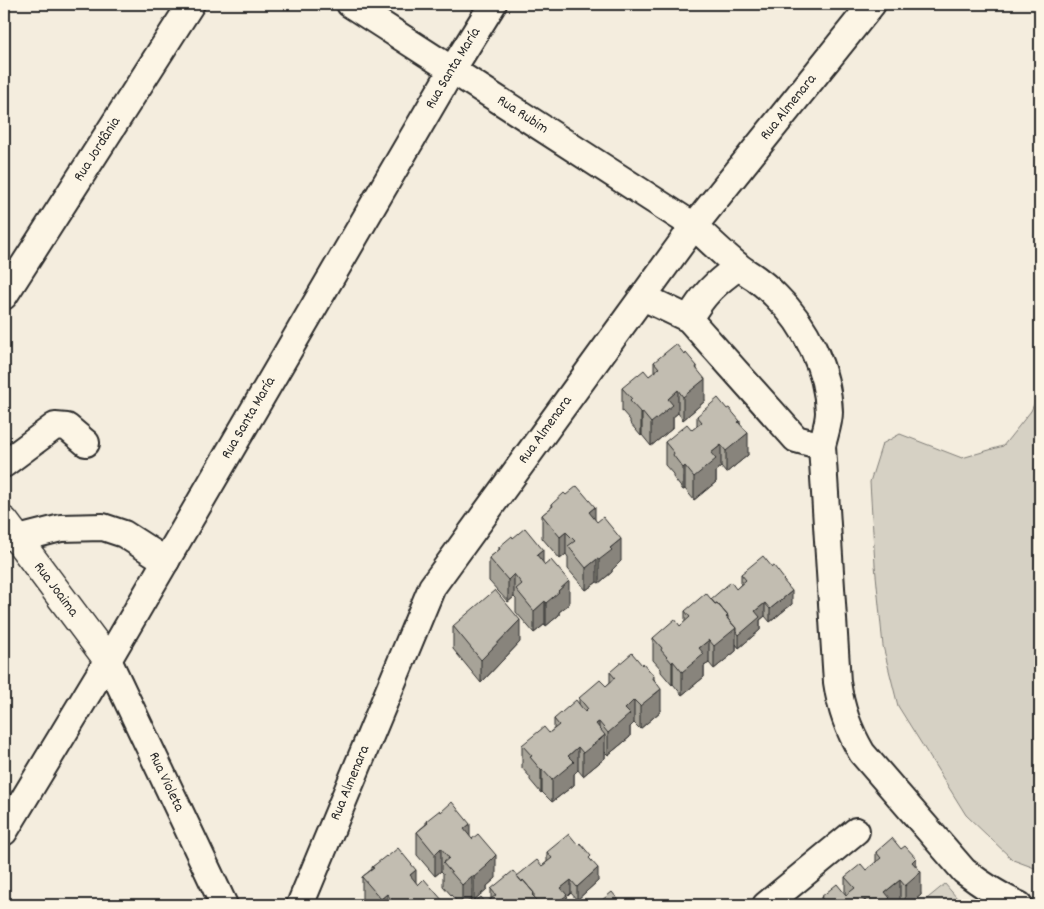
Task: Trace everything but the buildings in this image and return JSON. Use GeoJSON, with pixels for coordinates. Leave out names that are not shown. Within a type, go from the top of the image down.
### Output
{"type":"FeatureCollection","features":[{"type":"Feature","properties":{"kind":"main road","name":"Rua Joaima"},"geometry":{"type":"LineString","coordinates":[[11,530],[108,660]]}},
{"type":"Feature","properties":{"kind":"street","name":"Rua Jordânia"},"geometry":{"type":"LineString","coordinates":[[4,296],[191,4]]}},
{"type":"Feature","properties":{"kind":"street","name":"Rua Rubim"},"geometry":{"type":"LineString","coordinates":[[350,4],[694,226],[738,267],[758,280],[777,297],[793,315],[805,333],[814,352],[822,372],[827,393],[829,414],[822,446],[837,682],[845,719],[862,753],[964,871],[1003,898],[1019,905]]}},
{"type":"Feature","properties":{"kind":"street","name":"Rua Santa María"},"geometry":{"type":"LineString","coordinates":[[4,832],[108,660],[452,70],[494,4]]}},
{"type":"Feature","properties":{"kind":"street","name":"Rua Almenara"},"geometry":{"type":"LineString","coordinates":[[300,905],[432,587],[694,226],[872,4]]}},
{"type":"Feature","properties":{"kind":"street"},"geometry":{"type":"LineString","coordinates":[[689,319],[707,293],[721,278],[738,267]]}},
{"type":"Feature","properties":{"kind":"street"},"geometry":{"type":"LineString","coordinates":[[643,296],[689,319],[796,439],[822,446]]}},
{"type":"Feature","properties":{"kind":"street"},"geometry":{"type":"LineString","coordinates":[[4,464],[55,426],[67,427],[86,442]]}},
{"type":"Feature","properties":{"kind":"street"},"geometry":{"type":"LineString","coordinates":[[11,530],[103,527],[124,534],[166,561]]}},
{"type":"Feature","properties":{"kind":"street","name":"Rua Violeta"},"geometry":{"type":"LineString","coordinates":[[108,660],[224,905]]}},
{"type":"Feature","properties":{"kind":"street"},"geometry":{"type":"LineString","coordinates":[[766,905],[856,831]]}},
{"type":"Feature","properties":{"kind":"shaded area"},"geometry":{"type":"Polygon","coordinates":[[[1040,391],[1040,870],[1013,860],[966,815],[898,706],[883,646],[875,565],[870,482],[882,444],[900,434],[962,458],[1003,446],[1031,411],[1040,391]]]}},
{"type":"Feature","properties":{"kind":"shaded area"},"geometry":{"type":"Polygon","coordinates":[[[945,884],[963,905],[925,905],[923,902],[945,884]]]}}]}
